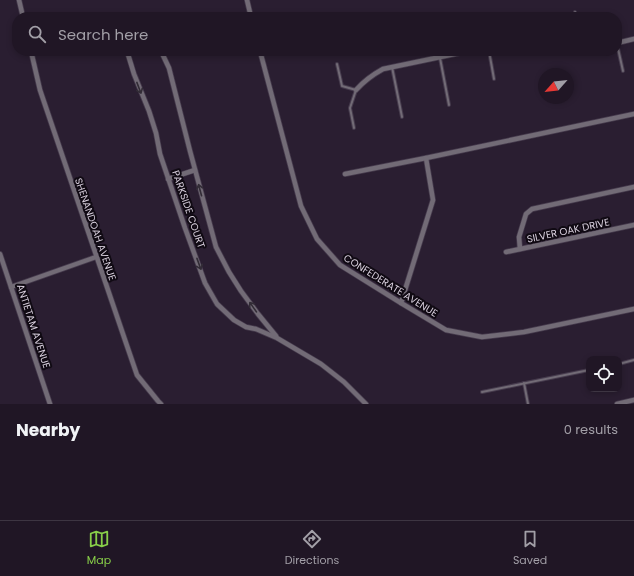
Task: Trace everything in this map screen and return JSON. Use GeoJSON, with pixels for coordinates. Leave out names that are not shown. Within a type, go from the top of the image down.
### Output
{"type":"FeatureCollection","features":[{"type":"Feature","properties":{"kind":"street"},"geometry":{"type":"LineString","coordinates":[[19,0],[22,12]]}},
{"type":"Feature","properties":{"kind":"street"},"geometry":{"type":"LineString","coordinates":[[247,0],[251,12]]}},
{"type":"Feature","properties":{"kind":"street"},"geometry":{"type":"LineString","coordinates":[[622,42],[634,39]]}},
{"type":"Feature","properties":{"kind":"street","name":"SHENANDOAH AVENUE"},"geometry":{"type":"LineString","coordinates":[[32,56],[40,90],[137,375],[161,404]]}},
{"type":"Feature","properties":{"kind":"street","name":"PARKSIDE COURT"},"geometry":{"type":"LineString","coordinates":[[129,56],[156,133],[160,154],[168,179],[205,282],[217,304],[234,320],[246,327],[256,329],[277,338],[326,369],[344,382],[366,404]]}},
{"type":"Feature","properties":{"kind":"street","name":"PARKSIDE COURT"},"geometry":{"type":"LineString","coordinates":[[164,56],[170,68],[195,170],[213,236],[222,259],[241,290],[277,338]]}},
{"type":"Feature","properties":{"kind":"street","name":"CONFEDERATE AVENUE"},"geometry":{"type":"LineString","coordinates":[[261,56],[301,206],[317,239],[340,265],[446,330],[482,337],[524,332],[634,309]]}},
{"type":"Feature","properties":{"kind":"street"},"geometry":{"type":"LineString","coordinates":[[356,90],[370,76],[383,69],[444,56]]}},
{"type":"Feature","properties":{"kind":"street"},"geometry":{"type":"LineString","coordinates":[[345,174],[634,114]]}},
{"type":"Feature","properties":{"kind":"street"},"geometry":{"type":"LineString","coordinates":[[401,303],[432,200],[426,158]]}},
{"type":"Feature","properties":{"kind":"street"},"geometry":{"type":"LineString","coordinates":[[168,179],[195,170]]}},
{"type":"Feature","properties":{"kind":"street"},"geometry":{"type":"LineString","coordinates":[[520,249],[519,237],[526,214],[532,209],[634,187]]}},
{"type":"Feature","properties":{"kind":"street","name":"SILVER OAK DRIVE"},"geometry":{"type":"LineString","coordinates":[[506,252],[634,225]]}},
{"type":"Feature","properties":{"kind":"street","name":"ANTIETAM AVENUE"},"geometry":{"type":"LineString","coordinates":[[0,254],[50,404]]}},
{"type":"Feature","properties":{"kind":"street"},"geometry":{"type":"LineString","coordinates":[[11,287],[96,256]]}},
{"type":"Feature","properties":{"kind":"street"},"geometry":{"type":"LineString","coordinates":[[617,404],[634,400]]}},
{"type":"Feature","properties":{"kind":"lane"},"geometry":{"type":"LineString","coordinates":[[490,56],[494,79]]}},
{"type":"Feature","properties":{"kind":"lane"},"geometry":{"type":"LineString","coordinates":[[620,56],[623,71]]}},
{"type":"Feature","properties":{"kind":"lane"},"geometry":{"type":"LineString","coordinates":[[439,57],[449,105]]}},
{"type":"Feature","properties":{"kind":"lane"},"geometry":{"type":"LineString","coordinates":[[337,64],[342,86],[356,90],[350,108],[354,128]]}},
{"type":"Feature","properties":{"kind":"lane"},"geometry":{"type":"LineString","coordinates":[[392,67],[402,117]]}},
{"type":"Feature","properties":{"kind":"lane"},"geometry":{"type":"LineString","coordinates":[[622,363],[634,360]]}},
{"type":"Feature","properties":{"kind":"lane"},"geometry":{"type":"LineString","coordinates":[[482,392],[586,371]]}},
{"type":"Feature","properties":{"kind":"lane"},"geometry":{"type":"LineString","coordinates":[[524,383],[528,404]]}}]}
